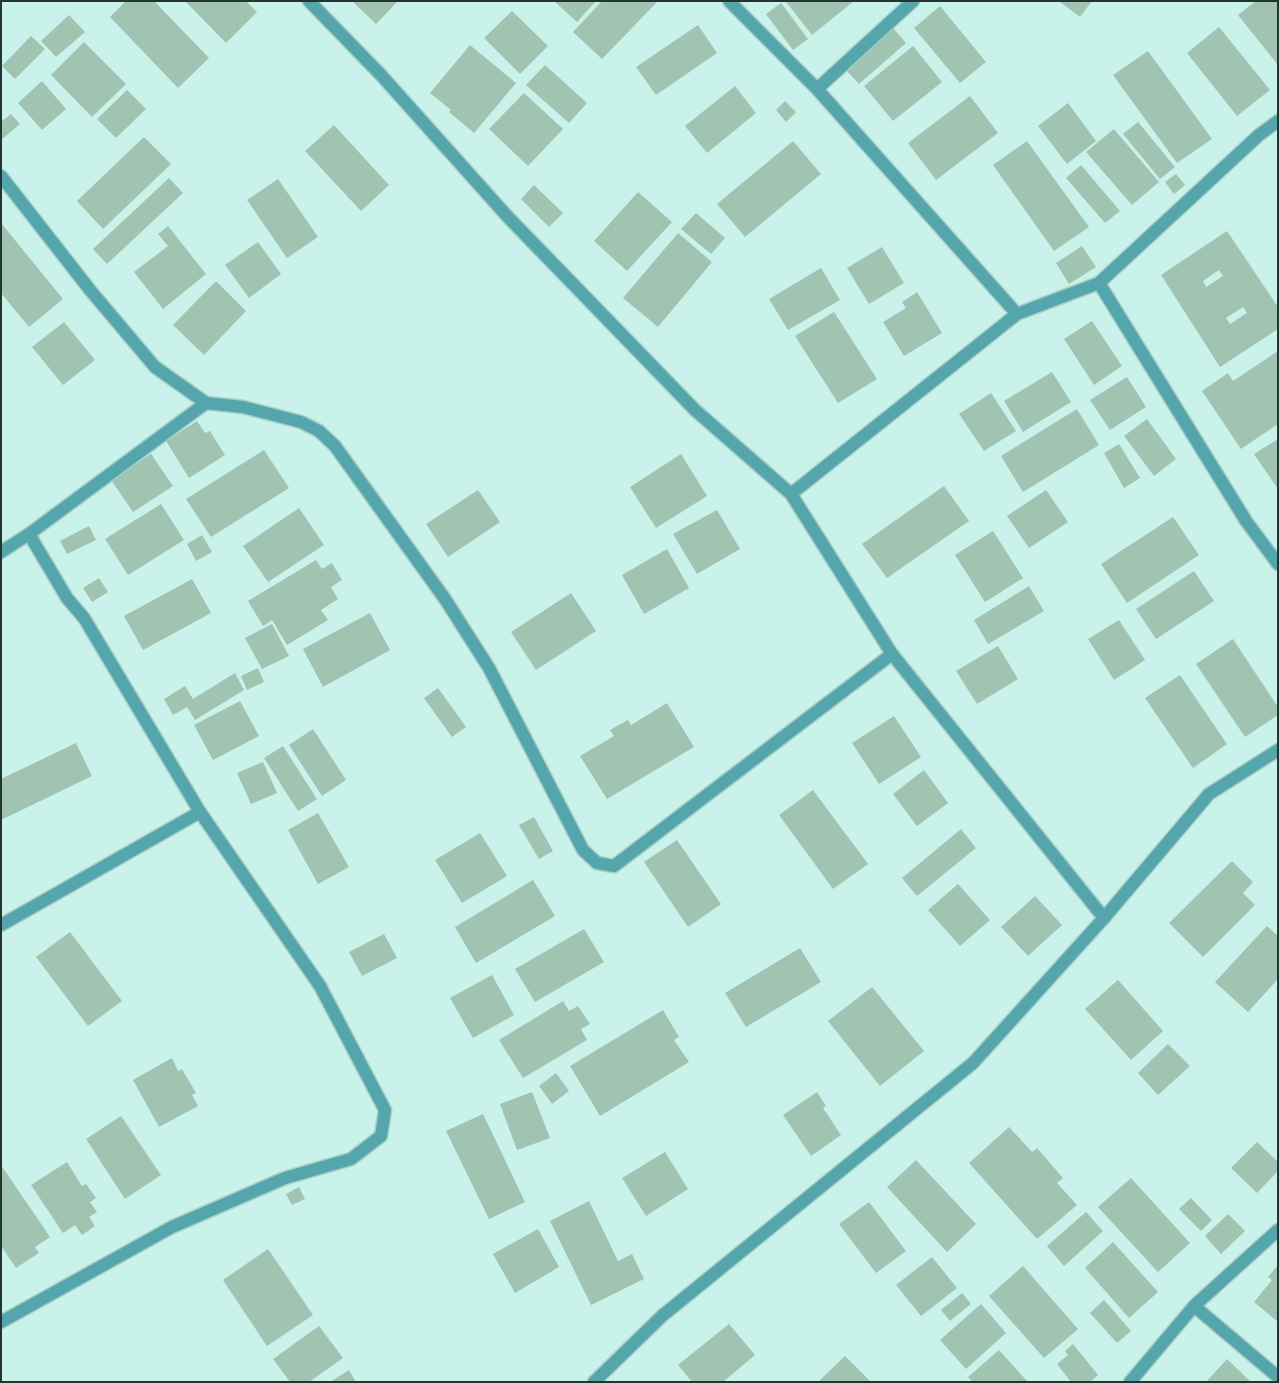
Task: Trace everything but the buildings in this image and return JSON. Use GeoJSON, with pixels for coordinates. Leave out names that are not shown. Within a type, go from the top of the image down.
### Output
{"type":"FeatureCollection","features":[{"type":"Feature","properties":{"kind":"street"},"geometry":{"type":"LineString","coordinates":[[309,1],[381,75],[507,216],[688,404],[790,494],[892,654],[1104,918]]}},
{"type":"Feature","properties":{"kind":"street"},"geometry":{"type":"LineString","coordinates":[[729,1],[817,89],[1017,314]]}},
{"type":"Feature","properties":{"kind":"street"},"geometry":{"type":"LineString","coordinates":[[817,89],[913,1]]}},
{"type":"Feature","properties":{"kind":"street"},"geometry":{"type":"LineString","coordinates":[[790,494],[1017,314],[1099,284],[1260,134],[1278,121]]}},
{"type":"Feature","properties":{"kind":"street"},"geometry":{"type":"LineString","coordinates":[[1,176],[90,290],[156,368],[206,403],[243,408],[301,422],[319,431],[335,446],[444,599],[489,668],[583,850],[597,863],[614,866],[892,654]]}},
{"type":"Feature","properties":{"kind":"street"},"geometry":{"type":"LineString","coordinates":[[1099,284],[1246,521],[1278,564]]}},
{"type":"Feature","properties":{"kind":"street"},"geometry":{"type":"LineString","coordinates":[[1,552],[29,534],[206,403]]}},
{"type":"Feature","properties":{"kind":"street"},"geometry":{"type":"LineString","coordinates":[[1,1322],[172,1227],[285,1178],[352,1159],[381,1136],[385,1110],[320,986],[200,812],[84,618],[68,598],[29,534]]}},
{"type":"Feature","properties":{"kind":"street"},"geometry":{"type":"LineString","coordinates":[[594,1382],[662,1316],[973,1063],[1104,918],[1209,794],[1278,750]]}},
{"type":"Feature","properties":{"kind":"street"},"geometry":{"type":"LineString","coordinates":[[1,925],[200,812]]}},
{"type":"Feature","properties":{"kind":"street"},"geometry":{"type":"LineString","coordinates":[[1130,1382],[1194,1306],[1278,1230]]}},
{"type":"Feature","properties":{"kind":"street"},"geometry":{"type":"LineString","coordinates":[[1194,1306],[1278,1377]]}}]}
